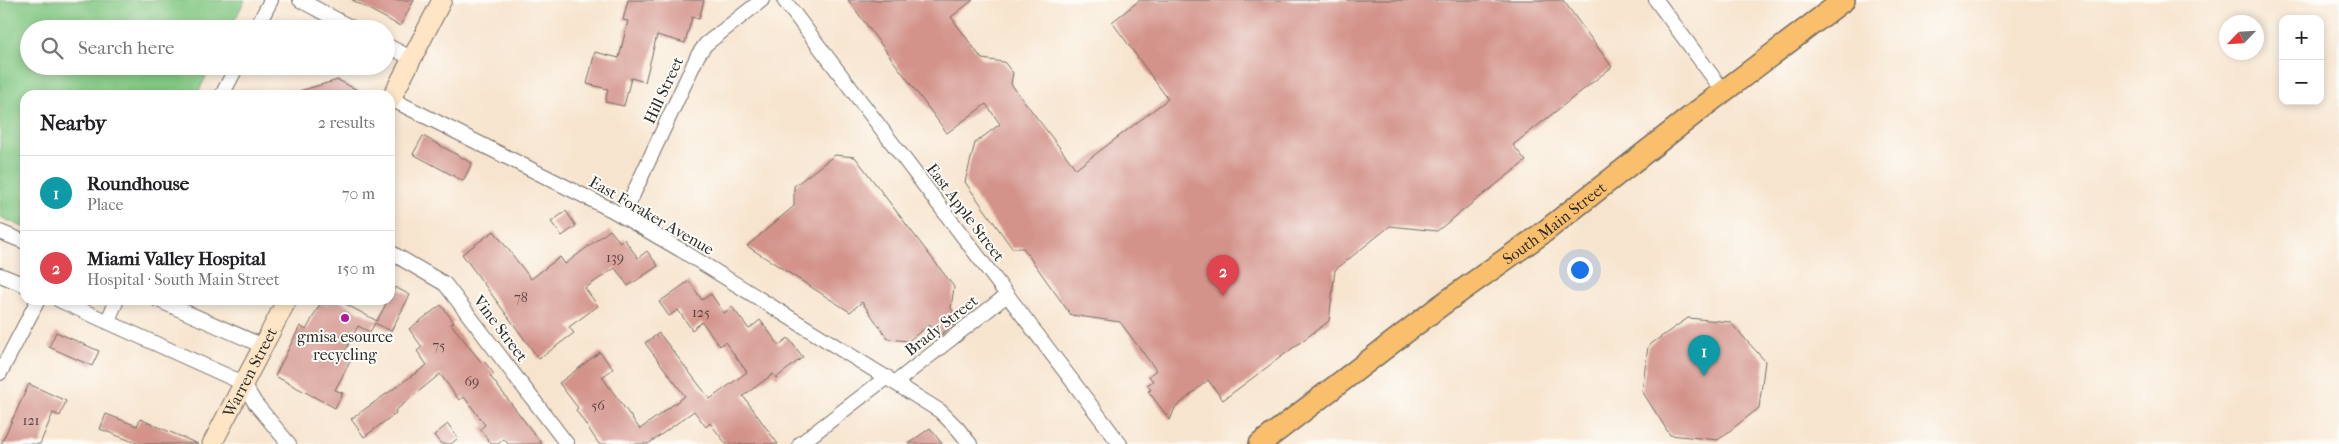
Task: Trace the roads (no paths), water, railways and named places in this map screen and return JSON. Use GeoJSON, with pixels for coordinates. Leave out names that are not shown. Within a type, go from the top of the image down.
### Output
{"type":"FeatureCollection","features":[{"type":"Feature","properties":{"kind":"main road","name":"South Main Street"},"geometry":{"type":"LineString","coordinates":[[1260,444],[1440,306],[1544,232],[1844,0]]}},
{"type":"Feature","properties":{"kind":"street"},"geometry":{"type":"LineString","coordinates":[[261,20],[271,0]]}},
{"type":"Feature","properties":{"kind":"street"},"geometry":{"type":"LineString","coordinates":[[300,0],[337,20]]}},
{"type":"Feature","properties":{"kind":"street"},"geometry":{"type":"LineString","coordinates":[[395,90],[442,0]]}},
{"type":"Feature","properties":{"kind":"street","name":"Hill Street"},"geometry":{"type":"LineString","coordinates":[[623,216],[698,55],[706,44],[762,0]]}},
{"type":"Feature","properties":{"kind":"street","name":"East Apple Street"},"geometry":{"type":"LineString","coordinates":[[784,0],[1120,444]]}},
{"type":"Feature","properties":{"kind":"street"},"geometry":{"type":"LineString","coordinates":[[1656,0],[1724,92]]}},
{"type":"Feature","properties":{"kind":"street"},"geometry":{"type":"LineString","coordinates":[[395,50],[411,58]]}},
{"type":"Feature","properties":{"kind":"street"},"geometry":{"type":"LineString","coordinates":[[225,90],[232,75]]}},
{"type":"Feature","properties":{"kind":"street","name":"East Foraker Avenue"},"geometry":{"type":"LineString","coordinates":[[395,102],[623,216],[940,411],[970,444]]}},
{"type":"Feature","properties":{"kind":"street"},"geometry":{"type":"LineString","coordinates":[[0,232],[20,240]]}},
{"type":"Feature","properties":{"kind":"street","name":"Vine Street"},"geometry":{"type":"LineString","coordinates":[[395,255],[445,284],[567,444]]}},
{"type":"Feature","properties":{"kind":"street"},"geometry":{"type":"LineString","coordinates":[[0,275],[20,283]]}},
{"type":"Feature","properties":{"kind":"street","name":"Brady Street"},"geometry":{"type":"LineString","coordinates":[[800,444],[892,380],[1007,295]]}},
{"type":"Feature","properties":{"kind":"street"},"geometry":{"type":"LineString","coordinates":[[0,374],[35,305]]}},
{"type":"Feature","properties":{"kind":"street"},"geometry":{"type":"LineString","coordinates":[[70,305],[244,382],[255,403],[289,444]]}},
{"type":"Feature","properties":{"kind":"street"},"geometry":{"type":"LineString","coordinates":[[107,322],[115,305]]}},
{"type":"Feature","properties":{"kind":"street"},"geometry":{"type":"LineString","coordinates":[[170,305],[264,346]]}},
{"type":"Feature","properties":{"kind":"street","name":"Warren Street"},"geometry":{"type":"LineString","coordinates":[[212,444],[284,305]]}},
{"type":"Feature","properties":{"kind":"place","name":"Miami Valley Hospital"},"geometry":{"type":"Point","coordinates":[1223,296]}},
{"type":"Feature","properties":{"kind":"place","name":"gmisa esource recycling"},"geometry":{"type":"Point","coordinates":[345,318]}},
{"type":"Feature","properties":{"kind":"place","name":"Roundhouse"},"geometry":{"type":"Point","coordinates":[1704,376]}}]}
